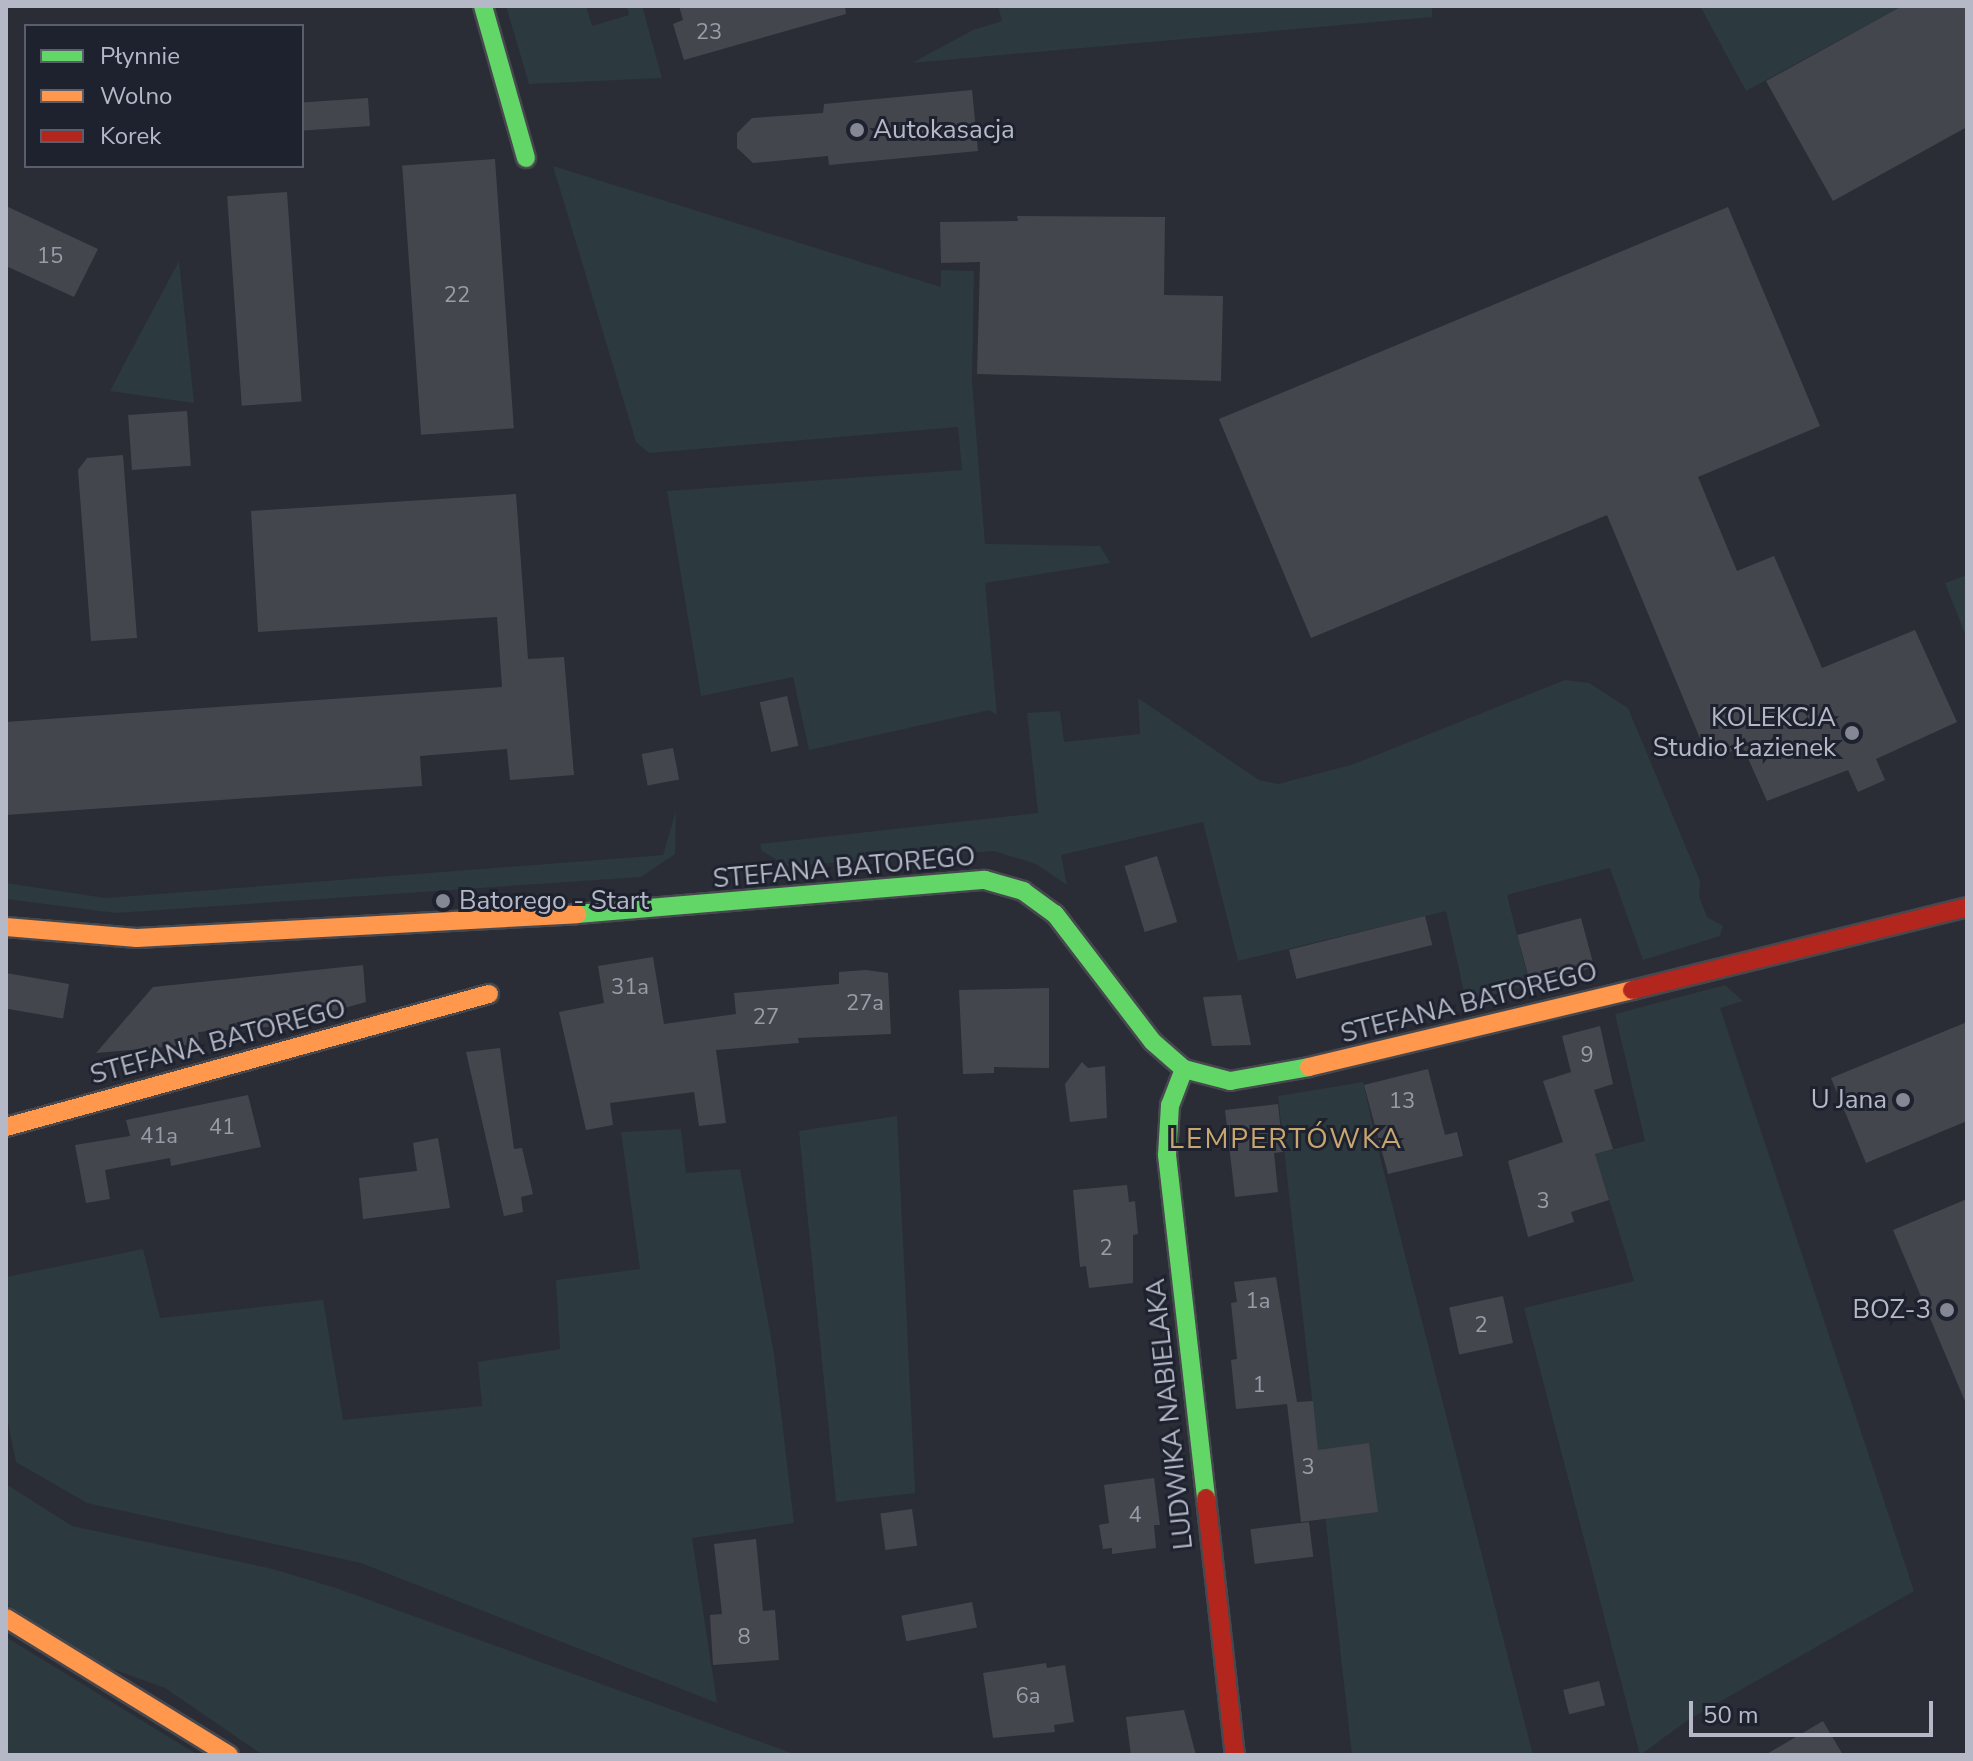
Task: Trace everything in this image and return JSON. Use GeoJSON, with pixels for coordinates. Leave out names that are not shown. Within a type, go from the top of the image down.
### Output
{"type":"FeatureCollection","features":[{"type":"Feature","properties":{"kind":"street"},"geometry":{"type":"LineString","coordinates":[[483,6],[526,158]]}},
{"type":"Feature","properties":{"kind":"street","name":"STEFANA BATOREGO"},"geometry":{"type":"LineString","coordinates":[[6,927],[137,938],[265,934],[727,905],[985,880],[1023,891],[1055,914],[1153,1042],[1184,1069],[1230,1081],[1276,1076],[1967,907]]}},
{"type":"Feature","properties":{"kind":"street","name":"STEFANA BATOREGO"},"geometry":{"type":"LineString","coordinates":[[6,1127],[489,994]]}},
{"type":"Feature","properties":{"kind":"street","name":"LUDWIKA NABIELAKA"},"geometry":{"type":"LineString","coordinates":[[1184,1069],[1170,1105],[1167,1155],[1235,1755]]}},
{"type":"Feature","properties":{"kind":"street"},"geometry":{"type":"LineString","coordinates":[[6,1618],[229,1755]]}},
{"type":"Feature","properties":{"kind":"shaded area"},"geometry":{"type":"Polygon","coordinates":[[[506,6],[586,6],[592,26],[629,15],[627,6],[642,6],[662,78],[529,84],[506,6]]]}},
{"type":"Feature","properties":{"kind":"shaded area"},"geometry":{"type":"Polygon","coordinates":[[[998,6],[1432,6],[1432,17],[912,63],[973,30],[1002,21],[998,6]]]}},
{"type":"Feature","properties":{"kind":"shaded area"},"geometry":{"type":"Polygon","coordinates":[[[1700,6],[1902,6],[1746,91],[1700,6]]]}},
{"type":"Feature","properties":{"kind":"shaded area"},"geometry":{"type":"Polygon","coordinates":[[[553,166],[941,287],[941,270],[974,271],[972,382],[985,544],[1100,546],[1110,563],[985,583],[997,715],[989,710],[809,750],[793,677],[701,696],[667,491],[962,470],[958,427],[649,453],[636,442],[553,166]]]}},
{"type":"Feature","properties":{"kind":"shaded area"},"geometry":{"type":"Polygon","coordinates":[[[179,261],[194,403],[110,391],[131,351],[179,261]]]}},
{"type":"Feature","properties":{"kind":"shaded area"},"geometry":{"type":"Polygon","coordinates":[[[1967,575],[1967,639],[1945,583],[1967,575]]]}},
{"type":"Feature","properties":{"kind":"shaded area"},"geometry":{"type":"Polygon","coordinates":[[[1565,680],[1589,683],[1628,708],[1700,881],[1699,896],[1707,917],[1723,926],[1720,936],[1643,960],[1610,868],[1507,895],[1530,986],[1466,1001],[1446,911],[1238,961],[1203,822],[1061,855],[1067,885],[1036,864],[994,851],[787,866],[762,851],[760,844],[1038,813],[1027,713],[1060,711],[1064,742],[1140,734],[1138,698],[1259,780],[1278,784],[1354,764],[1565,680]]]}},
{"type":"Feature","properties":{"kind":"shaded area"},"geometry":{"type":"Polygon","coordinates":[[[676,811],[675,854],[641,877],[116,913],[6,899],[6,883],[106,898],[663,855],[676,811]]]}},
{"type":"Feature","properties":{"kind":"shaded area"},"geometry":{"type":"Polygon","coordinates":[[[1725,985],[1743,1001],[1720,1008],[1914,1591],[1688,1720],[1640,1755],[1524,1308],[1634,1281],[1595,1154],[1645,1141],[1615,1014],[1725,985]]]}},
{"type":"Feature","properties":{"kind":"shaded area"},"geometry":{"type":"Polygon","coordinates":[[[1363,1082],[1533,1755],[1352,1755],[1278,1096],[1363,1082]]]}},
{"type":"Feature","properties":{"kind":"shaded area"},"geometry":{"type":"Polygon","coordinates":[[[897,1116],[915,1493],[836,1502],[799,1131],[897,1116]]]}},
{"type":"Feature","properties":{"kind":"shaded area"},"geometry":{"type":"Polygon","coordinates":[[[681,1129],[686,1173],[740,1169],[774,1354],[794,1523],[692,1538],[717,1703],[361,1563],[87,1503],[16,1462],[6,1413],[6,1277],[143,1249],[160,1318],[323,1300],[343,1420],[482,1406],[478,1362],[560,1349],[556,1280],[640,1269],[621,1132],[681,1129]]]}},
{"type":"Feature","properties":{"kind":"shaded area"},"geometry":{"type":"Polygon","coordinates":[[[6,1484],[72,1526],[273,1569],[336,1588],[797,1755],[263,1755],[165,1688],[107,1667],[6,1604],[6,1484]]]}},
{"type":"Feature","properties":{"kind":"shaded area"},"geometry":{"type":"Polygon","coordinates":[[[6,1637],[198,1755],[6,1755],[6,1637]]]}},
{"type":"Feature","properties":{"kind":"building"},"geometry":{"type":"Polygon","coordinates":[[[679,6],[845,6],[846,14],[684,60],[673,24],[683,20],[679,6]]]}},
{"type":"Feature","properties":{"kind":"building"},"geometry":{"type":"Polygon","coordinates":[[[1902,6],[1967,6],[1967,127],[1833,201],[1766,81],[1902,6]]]}},
{"type":"Feature","properties":{"kind":"building","name":"Autokasacja"},"geometry":{"type":"Polygon","coordinates":[[[972,90],[978,151],[829,165],[828,156],[753,163],[737,148],[737,133],[752,118],[823,113],[824,104],[972,90]]]}},
{"type":"Feature","properties":{"kind":"building"},"geometry":{"type":"Polygon","coordinates":[[[368,98],[370,126],[304,131],[304,102],[368,98]]]}},
{"type":"Feature","properties":{"kind":"building"},"geometry":{"type":"Polygon","coordinates":[[[495,159],[514,428],[421,435],[402,165],[495,159]]]}},
{"type":"Feature","properties":{"kind":"building"},"geometry":{"type":"Polygon","coordinates":[[[287,192],[302,401],[242,406],[227,196],[287,192]]]}},
{"type":"Feature","properties":{"kind":"building"},"geometry":{"type":"Polygon","coordinates":[[[6,206],[98,249],[74,297],[6,266],[6,206]]]}},
{"type":"Feature","properties":{"kind":"building"},"geometry":{"type":"Polygon","coordinates":[[[1728,207],[1820,426],[1698,477],[1737,571],[1774,556],[1822,668],[1915,630],[1957,722],[1876,759],[1885,780],[1858,792],[1848,770],[1767,801],[1743,747],[1709,760],[1607,515],[1311,638],[1219,419],[1728,207]]]}},
{"type":"Feature","properties":{"kind":"building"},"geometry":{"type":"Polygon","coordinates":[[[1017,216],[1165,217],[1164,295],[1223,296],[1221,381],[977,374],[980,262],[941,263],[940,222],[1018,221],[1017,216]]]}},
{"type":"Feature","properties":{"kind":"building"},"geometry":{"type":"Polygon","coordinates":[[[187,411],[191,466],[132,470],[128,415],[187,411]]]}},
{"type":"Feature","properties":{"kind":"building"},"geometry":{"type":"Polygon","coordinates":[[[123,455],[137,638],[91,641],[78,470],[87,458],[123,455]]]}},
{"type":"Feature","properties":{"kind":"building"},"geometry":{"type":"Polygon","coordinates":[[[516,494],[528,659],[564,657],[574,775],[510,780],[507,749],[420,756],[422,786],[6,815],[6,722],[502,687],[497,617],[258,632],[251,511],[516,494]]]}},
{"type":"Feature","properties":{"kind":"building"},"geometry":{"type":"Polygon","coordinates":[[[787,696],[798,746],[771,752],[760,702],[787,696]]]}},
{"type":"Feature","properties":{"kind":"building"},"geometry":{"type":"Polygon","coordinates":[[[673,748],[679,779],[648,786],[642,754],[673,748]]]}},
{"type":"Feature","properties":{"kind":"building"},"geometry":{"type":"Polygon","coordinates":[[[1157,856],[1177,922],[1145,932],[1124,866],[1157,856]]]}},
{"type":"Feature","properties":{"kind":"building"},"geometry":{"type":"Polygon","coordinates":[[[1425,916],[1432,945],[1296,979],[1289,950],[1425,916]]]}},
{"type":"Feature","properties":{"kind":"building"},"geometry":{"type":"Polygon","coordinates":[[[1581,918],[1594,967],[1530,984],[1517,935],[1581,918]]]}},
{"type":"Feature","properties":{"kind":"building"},"geometry":{"type":"Polygon","coordinates":[[[653,957],[664,1024],[736,1014],[734,993],[839,984],[839,972],[866,970],[888,973],[891,1034],[798,1038],[799,1043],[716,1050],[726,1123],[699,1126],[694,1092],[610,1103],[613,1125],[586,1130],[559,1012],[604,1003],[598,966],[653,957]]]}},
{"type":"Feature","properties":{"kind":"building"},"geometry":{"type":"Polygon","coordinates":[[[363,965],[366,1002],[280,1026],[198,1032],[199,1044],[96,1053],[153,987],[363,965]]]}},
{"type":"Feature","properties":{"kind":"building"},"geometry":{"type":"Polygon","coordinates":[[[6,973],[69,984],[63,1019],[6,1009],[6,973]]]}},
{"type":"Feature","properties":{"kind":"building"},"geometry":{"type":"Polygon","coordinates":[[[1049,988],[1049,1068],[994,1067],[994,1073],[963,1074],[959,990],[1049,988]]]}},
{"type":"Feature","properties":{"kind":"building"},"geometry":{"type":"Polygon","coordinates":[[[1241,995],[1251,1045],[1212,1046],[1203,997],[1241,995]]]}},
{"type":"Feature","properties":{"kind":"building","name":"U Jana"},"geometry":{"type":"Polygon","coordinates":[[[1967,1022],[1967,1121],[1866,1163],[1831,1078],[1967,1022]]]}},
{"type":"Feature","properties":{"kind":"building"},"geometry":{"type":"Polygon","coordinates":[[[1600,1026],[1613,1084],[1594,1090],[1613,1149],[1595,1154],[1609,1200],[1571,1212],[1574,1222],[1528,1237],[1508,1161],[1563,1142],[1543,1081],[1571,1072],[1562,1036],[1600,1026]]]}},
{"type":"Feature","properties":{"kind":"building"},"geometry":{"type":"Polygon","coordinates":[[[500,1048],[514,1149],[522,1148],[533,1194],[521,1197],[523,1212],[504,1216],[466,1052],[500,1048]]]}},
{"type":"Feature","properties":{"kind":"building"},"geometry":{"type":"Polygon","coordinates":[[[1082,1062],[1088,1068],[1105,1066],[1107,1118],[1070,1122],[1065,1084],[1082,1062]]]}},
{"type":"Feature","properties":{"kind":"building"},"geometry":{"type":"Polygon","coordinates":[[[1428,1069],[1445,1135],[1457,1132],[1463,1156],[1388,1174],[1364,1085],[1428,1069]]]}},
{"type":"Feature","properties":{"kind":"building"},"geometry":{"type":"Polygon","coordinates":[[[248,1095],[261,1147],[171,1166],[170,1158],[105,1170],[110,1199],[86,1203],[75,1145],[130,1136],[126,1120],[248,1095]]]}},
{"type":"Feature","properties":{"kind":"building"},"geometry":{"type":"Polygon","coordinates":[[[1278,1104],[1283,1152],[1274,1153],[1278,1192],[1235,1197],[1225,1110],[1278,1104]]]}},
{"type":"Feature","properties":{"kind":"building"},"geometry":{"type":"Polygon","coordinates":[[[438,1138],[450,1208],[363,1219],[359,1178],[417,1171],[413,1143],[438,1138]]]}},
{"type":"Feature","properties":{"kind":"building"},"geometry":{"type":"Polygon","coordinates":[[[1127,1185],[1129,1202],[1135,1201],[1138,1234],[1133,1235],[1133,1283],[1089,1288],[1086,1266],[1080,1267],[1073,1190],[1127,1185]]]}},
{"type":"Feature","properties":{"kind":"building","name":"BOZ-3"},"geometry":{"type":"Polygon","coordinates":[[[1967,1199],[1967,1406],[1893,1230],[1967,1199]]]}},
{"type":"Feature","properties":{"kind":"building"},"geometry":{"type":"Polygon","coordinates":[[[1276,1277],[1297,1402],[1313,1401],[1318,1450],[1369,1443],[1378,1512],[1301,1522],[1287,1404],[1236,1409],[1231,1360],[1237,1359],[1231,1303],[1237,1302],[1234,1282],[1276,1277]]]}},
{"type":"Feature","properties":{"kind":"building"},"geometry":{"type":"Polygon","coordinates":[[[1503,1296],[1513,1343],[1459,1354],[1449,1307],[1503,1296]]]}},
{"type":"Feature","properties":{"kind":"building"},"geometry":{"type":"Polygon","coordinates":[[[1154,1478],[1160,1525],[1154,1525],[1156,1548],[1112,1554],[1112,1548],[1103,1549],[1099,1525],[1109,1523],[1104,1485],[1154,1478]]]}},
{"type":"Feature","properties":{"kind":"building"},"geometry":{"type":"Polygon","coordinates":[[[912,1509],[917,1546],[885,1550],[880,1513],[912,1509]]]}},
{"type":"Feature","properties":{"kind":"building"},"geometry":{"type":"Polygon","coordinates":[[[1309,1522],[1313,1557],[1255,1564],[1250,1529],[1309,1522]]]}},
{"type":"Feature","properties":{"kind":"building"},"geometry":{"type":"Polygon","coordinates":[[[756,1539],[763,1611],[775,1610],[779,1660],[713,1665],[710,1615],[722,1614],[714,1544],[756,1539]]]}},
{"type":"Feature","properties":{"kind":"building"},"geometry":{"type":"Polygon","coordinates":[[[972,1602],[977,1628],[906,1641],[901,1616],[972,1602]]]}},
{"type":"Feature","properties":{"kind":"building"},"geometry":{"type":"Polygon","coordinates":[[[1046,1663],[1047,1668],[1065,1665],[1074,1722],[1054,1725],[1055,1732],[993,1738],[983,1673],[1046,1663]]]}},
{"type":"Feature","properties":{"kind":"building"},"geometry":{"type":"Polygon","coordinates":[[[1599,1681],[1605,1705],[1569,1714],[1563,1690],[1599,1681]]]}},
{"type":"Feature","properties":{"kind":"building"},"geometry":{"type":"Polygon","coordinates":[[[1184,1710],[1196,1755],[1131,1755],[1126,1717],[1184,1710]]]}},
{"type":"Feature","properties":{"kind":"building"},"geometry":{"type":"Polygon","coordinates":[[[1823,1721],[1843,1755],[1765,1755],[1823,1721]]]}},
{"type":"Feature","properties":{"kind":"traffic: fast"},"geometry":{"type":"LineString","coordinates":[[483,6],[526,158]]}},
{"type":"Feature","properties":{"kind":"traffic: fast"},"geometry":{"type":"LineString","coordinates":[[577,914],[985,880],[1023,891],[1055,914],[1153,1042],[1184,1069],[1230,1081],[1309,1067]]}},
{"type":"Feature","properties":{"kind":"traffic: fast"},"geometry":{"type":"LineString","coordinates":[[1184,1069],[1170,1105],[1167,1155],[1206,1498]]}},
{"type":"Feature","properties":{"kind":"traffic: slow"},"geometry":{"type":"LineString","coordinates":[[6,927],[137,938],[577,914]]}},
{"type":"Feature","properties":{"kind":"traffic: slow"},"geometry":{"type":"LineString","coordinates":[[1309,1067],[1632,990]]}},
{"type":"Feature","properties":{"kind":"traffic: slow"},"geometry":{"type":"LineString","coordinates":[[6,1127],[489,994]]}},
{"type":"Feature","properties":{"kind":"traffic: slow"},"geometry":{"type":"LineString","coordinates":[[6,1618],[229,1755]]}},
{"type":"Feature","properties":{"kind":"traffic: jam"},"geometry":{"type":"LineString","coordinates":[[1632,990],[1967,907]]}},
{"type":"Feature","properties":{"kind":"traffic: jam"},"geometry":{"type":"LineString","coordinates":[[1206,1498],[1235,1755]]}},
{"type":"Feature","properties":{"kind":"place","name":"Autokasacja"},"geometry":{"type":"Point","coordinates":[857,130]}},
{"type":"Feature","properties":{"kind":"place","name":"KOLEKCJA Studio Łazienek"},"geometry":{"type":"Point","coordinates":[1852,733]}},
{"type":"Feature","properties":{"kind":"place","name":"Batorego - Start"},"geometry":{"type":"Point","coordinates":[443,901]}},
{"type":"Feature","properties":{"kind":"place","name":"U Jana"},"geometry":{"type":"Point","coordinates":[1903,1100]}},
{"type":"Feature","properties":{"kind":"place","name":"BOZ-3"},"geometry":{"type":"Point","coordinates":[1947,1310]}},
{"type":"Feature","properties":{"kind":"district","name":"LEMPERTÓWKA"},"geometry":{"type":"Point","coordinates":[1286,1139]}}]}
